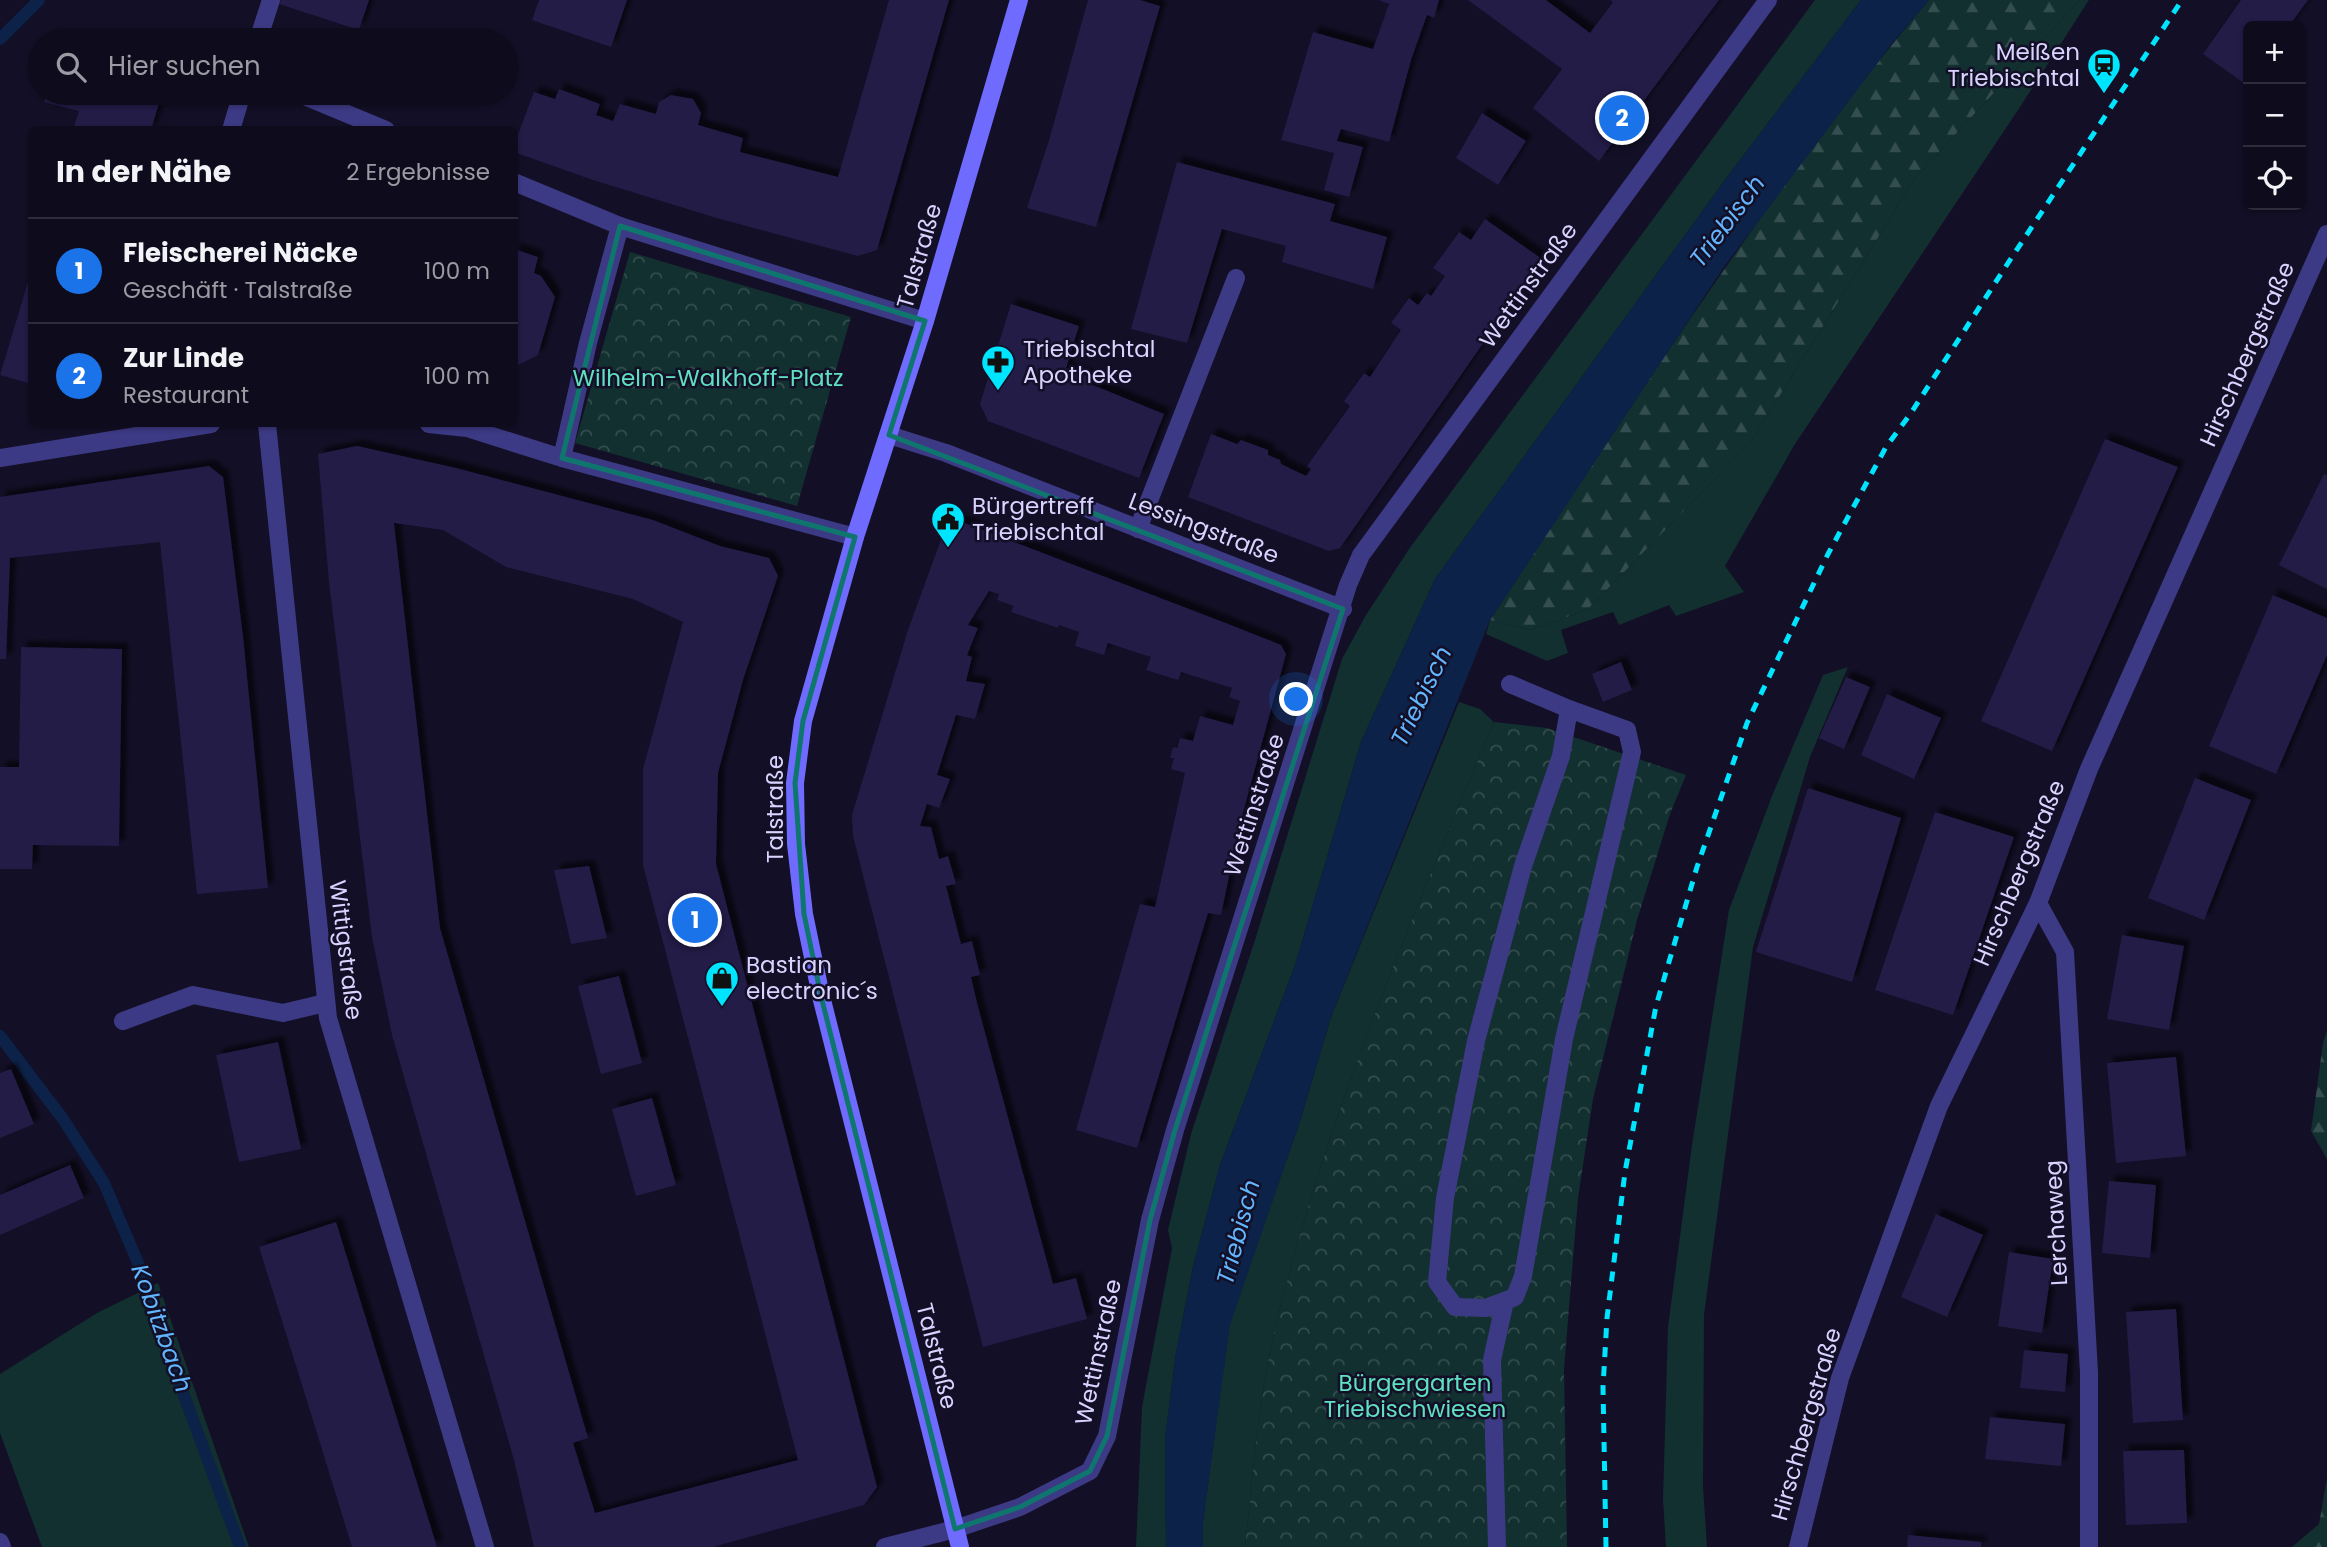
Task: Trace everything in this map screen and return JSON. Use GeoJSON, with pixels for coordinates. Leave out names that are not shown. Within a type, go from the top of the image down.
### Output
{"type":"FeatureCollection","features":[{"type":"Feature","properties":{"kind":"main road","name":"Talstraße"},"geometry":{"type":"LineString","coordinates":[[960,1547],[821,996],[804,914],[796,844],[795,783],[803,721],[855,537],[925,321],[1019,0]]}},
{"type":"Feature","properties":{"kind":"street"},"geometry":{"type":"LineString","coordinates":[[262,28],[271,0]]}},
{"type":"Feature","properties":{"kind":"street","name":"Wettinstraße"},"geometry":{"type":"LineString","coordinates":[[885,1547],[955,1529],[1020,1507],[1090,1471],[1107,1436],[1150,1220],[1175,1130],[1343,608],[1348,585],[1361,555],[1768,0]]}},
{"type":"Feature","properties":{"kind":"street"},"geometry":{"type":"LineString","coordinates":[[232,126],[238,105]]}},
{"type":"Feature","properties":{"kind":"street"},"geometry":{"type":"LineString","coordinates":[[326,105],[376,126]]}},
{"type":"Feature","properties":{"kind":"street"},"geometry":{"type":"LineString","coordinates":[[518,184],[620,226],[925,321]]}},
{"type":"Feature","properties":{"kind":"street"},"geometry":{"type":"LineString","coordinates":[[562,458],[588,343],[620,226]]}},
{"type":"Feature","properties":{"kind":"street","name":"Hirschbergstraße"},"geometry":{"type":"LineString","coordinates":[[1798,1547],[1840,1378],[1940,1105],[2038,903],[2089,769],[2327,234]]}},
{"type":"Feature","properties":{"kind":"street"},"geometry":{"type":"LineString","coordinates":[[1138,529],[1236,278]]}},
{"type":"Feature","properties":{"kind":"street"},"geometry":{"type":"LineString","coordinates":[[0,458],[170,427]]}},
{"type":"Feature","properties":{"kind":"street","name":"Wittigstraße"},"geometry":{"type":"LineString","coordinates":[[267,427],[325,1003],[485,1547]]}},
{"type":"Feature","properties":{"kind":"street"},"geometry":{"type":"LineString","coordinates":[[458,427],[855,537]]}},
{"type":"Feature","properties":{"kind":"street","name":"Lessingstraße"},"geometry":{"type":"LineString","coordinates":[[889,435],[946,453],[1343,608]]}},
{"type":"Feature","properties":{"kind":"street"},"geometry":{"type":"LineString","coordinates":[[1510,684],[1627,730],[1632,752],[1564,1039],[1523,1276],[1515,1297],[1486,1308],[1455,1307],[1437,1282],[1444,1210],[1476,1041],[1523,866],[1560,756],[1569,709]]}},
{"type":"Feature","properties":{"kind":"street","name":"Lerchaweg"},"geometry":{"type":"LineString","coordinates":[[2038,903],[2065,952],[2089,1372],[2089,1547]]}},
{"type":"Feature","properties":{"kind":"street"},"geometry":{"type":"LineString","coordinates":[[123,1021],[193,995],[283,1013],[325,1003]]}},
{"type":"Feature","properties":{"kind":"street"},"geometry":{"type":"LineString","coordinates":[[1497,1547],[1492,1360],[1505,1301]]}},
{"type":"Feature","properties":{"kind":"highlighted area"},"geometry":{"type":"Polygon","coordinates":[[[620,226],[925,321],[889,435],[1343,609],[1175,1130],[1150,1220],[1107,1436],[1090,1471],[1020,1507],[955,1529],[821,996],[804,914],[795,783],[803,721],[855,537],[562,458],[620,226]]]}},
{"type":"Feature","properties":{"kind":"green space"},"geometry":{"type":"Polygon","coordinates":[[[1815,0],[1861,0],[1725,180],[1435,579],[1361,742],[1295,965],[1220,1165],[1193,1267],[1176,1353],[1165,1439],[1166,1547],[1136,1547],[1142,1407],[1172,1248],[1168,1230],[1191,1134],[1254,943],[1342,659],[1366,615],[1409,549],[1815,0]]]}},
{"type":"Feature","properties":{"kind":"green space"},"geometry":{"type":"Polygon","coordinates":[[[1929,0],[2080,0],[1915,178],[1751,442],[1587,610],[1531,630],[1490,620],[1647,382],[1755,226],[1811,149],[1929,0]]]}},
{"type":"Feature","properties":{"kind":"green space"},"geometry":{"type":"Polygon","coordinates":[[[2080,0],[2089,0],[1795,444],[1725,566],[1744,592],[1676,616],[1669,605],[1619,625],[1613,612],[1561,630],[1568,653],[1547,661],[1486,634],[1490,620],[1531,630],[1587,610],[1751,442],[1915,178],[2080,0]]]}},
{"type":"Feature","properties":{"kind":"green space","name":"Wilhelm-Walkhoff-Platz"},"geometry":{"type":"Polygon","coordinates":[[[630,252],[851,317],[797,506],[575,443],[630,252]]]}},
{"type":"Feature","properties":{"kind":"green space"},"geometry":{"type":"Polygon","coordinates":[[[1848,667],[1810,757],[1753,947],[1704,1315],[1703,1486],[1707,1547],[1666,1547],[1663,1499],[1668,1327],[1692,1145],[1729,910],[1772,796],[1823,675],[1848,667]]]}},
{"type":"Feature","properties":{"kind":"green space"},"geometry":{"type":"Polygon","coordinates":[[[1459,702],[1480,709],[1494,722],[1372,1023],[1318,1176],[1294,1254],[1268,1359],[1256,1439],[1245,1547],[1203,1547],[1203,1522],[1229,1325],[1300,1121],[1331,1017],[1459,702]]]}},
{"type":"Feature","properties":{"kind":"green space","name":"Bürgergarten Triebischwiesen"},"geometry":{"type":"Polygon","coordinates":[[[1494,722],[1547,728],[1686,775],[1670,814],[1637,920],[1593,1099],[1578,1198],[1564,1369],[1567,1547],[1245,1547],[1256,1439],[1268,1359],[1294,1254],[1344,1099],[1372,1023],[1494,722]]]}},
{"type":"Feature","properties":{"kind":"green space"},"geometry":{"type":"Polygon","coordinates":[[[2327,1031],[2327,1159],[2311,1131],[2327,1031]]]}},
{"type":"Feature","properties":{"kind":"green space"},"geometry":{"type":"Polygon","coordinates":[[[158,1283],[249,1547],[42,1547],[0,1433],[0,1374],[97,1313],[158,1283]]]}},
{"type":"Feature","properties":{"kind":"green space"},"geometry":{"type":"Polygon","coordinates":[[[2327,1478],[2327,1547],[2292,1547],[2319,1524],[2327,1478]]]}},
{"type":"Feature","properties":{"kind":"water","name":"Triebisch"},"geometry":{"type":"Polygon","coordinates":[[[1861,0],[1929,0],[1890,46],[1724,267],[1490,620],[1331,1017],[1300,1121],[1230,1325],[1203,1522],[1203,1547],[1166,1547],[1165,1439],[1176,1353],[1193,1267],[1220,1165],[1295,965],[1361,742],[1435,579],[1725,180],[1861,0]]]}},
{"type":"Feature","properties":{"kind":"building"},"geometry":{"type":"Polygon","coordinates":[[[281,0],[369,0],[360,28],[279,4],[281,0]]]}},
{"type":"Feature","properties":{"kind":"building"},"geometry":{"type":"Polygon","coordinates":[[[539,0],[627,0],[611,47],[532,20],[539,0]]]}},
{"type":"Feature","properties":{"kind":"building"},"geometry":{"type":"Polygon","coordinates":[[[889,0],[949,0],[877,250],[858,256],[720,219],[593,180],[518,153],[518,134],[534,92],[555,99],[559,89],[600,104],[596,115],[613,121],[620,104],[656,114],[659,102],[671,95],[693,99],[701,113],[698,125],[743,138],[740,152],[838,177],[889,0]]]}},
{"type":"Feature","properties":{"kind":"building"},"geometry":{"type":"Polygon","coordinates":[[[1088,0],[1140,0],[1160,6],[1096,227],[1027,208],[1088,0]]]}},
{"type":"Feature","properties":{"kind":"building"},"geometry":{"type":"Polygon","coordinates":[[[1378,0],[1439,0],[1434,18],[1427,15],[1411,60],[1389,142],[1341,129],[1337,141],[1363,147],[1349,197],[1324,190],[1334,153],[1281,140],[1313,32],[1373,49],[1389,4],[1378,0]]]}},
{"type":"Feature","properties":{"kind":"building"},"geometry":{"type":"Polygon","coordinates":[[[1468,0],[1546,0],[1590,33],[1613,2],[1610,0],[1719,0],[1599,161],[1533,108],[1562,69],[1468,0]]]}},
{"type":"Feature","properties":{"kind":"building"},"geometry":{"type":"Polygon","coordinates":[[[2241,0],[2308,0],[2293,21],[2243,21],[2243,82],[2203,54],[2241,0]]]}},
{"type":"Feature","properties":{"kind":"building"},"geometry":{"type":"Polygon","coordinates":[[[56,105],[158,105],[152,126],[74,126],[79,111],[56,105]]]}},
{"type":"Feature","properties":{"kind":"building"},"geometry":{"type":"Polygon","coordinates":[[[1482,113],[1526,141],[1498,185],[1456,158],[1482,113]]]}},
{"type":"Feature","properties":{"kind":"building"},"geometry":{"type":"Polygon","coordinates":[[[1177,162],[1335,204],[1330,221],[1387,237],[1373,289],[1282,262],[1286,246],[1222,229],[1187,343],[1131,329],[1177,162]]]}},
{"type":"Feature","properties":{"kind":"building"},"geometry":{"type":"Polygon","coordinates":[[[1485,219],[1542,259],[1340,548],[1329,551],[1188,497],[1211,434],[1237,444],[1241,440],[1268,450],[1268,455],[1280,460],[1281,464],[1306,476],[1311,469],[1307,466],[1350,406],[1344,401],[1364,373],[1370,377],[1401,330],[1391,323],[1409,298],[1418,305],[1427,293],[1431,296],[1445,276],[1433,268],[1459,232],[1471,240],[1485,219]]]}},
{"type":"Feature","properties":{"kind":"building"},"geometry":{"type":"Polygon","coordinates":[[[518,250],[538,257],[534,273],[541,276],[555,297],[538,355],[518,365],[518,250]]]}},
{"type":"Feature","properties":{"kind":"building"},"geometry":{"type":"Polygon","coordinates":[[[28,282],[28,383],[0,375],[28,282]]]}},
{"type":"Feature","properties":{"kind":"building"},"geometry":{"type":"Polygon","coordinates":[[[1011,304],[1079,326],[1066,368],[1089,377],[1088,383],[1164,414],[1139,478],[988,421],[980,404],[1011,304]]]}},
{"type":"Feature","properties":{"kind":"building"},"geometry":{"type":"Polygon","coordinates":[[[2105,439],[2178,467],[2052,751],[1981,721],[2105,439]]]}},
{"type":"Feature","properties":{"kind":"building"},"geometry":{"type":"Polygon","coordinates":[[[357,446],[456,468],[653,520],[720,546],[769,558],[778,576],[743,680],[718,773],[716,864],[877,1487],[864,1505],[713,1547],[534,1547],[514,1460],[392,1035],[372,937],[329,582],[318,454],[357,446]],[[394,523],[440,928],[588,1438],[573,1443],[595,1513],[798,1460],[643,865],[643,769],[683,622],[633,599],[506,567],[443,530],[394,523]]]}},
{"type":"Feature","properties":{"kind":"building"},"geometry":{"type":"Polygon","coordinates":[[[209,466],[223,477],[243,636],[268,888],[197,894],[160,542],[10,558],[6,659],[0,659],[0,497],[209,466]]]}},
{"type":"Feature","properties":{"kind":"building"},"geometry":{"type":"Polygon","coordinates":[[[2324,474],[2327,475],[2327,589],[2279,565],[2324,474]]]}},
{"type":"Feature","properties":{"kind":"building"},"geometry":{"type":"Polygon","coordinates":[[[954,519],[1281,645],[1286,654],[1240,824],[1221,915],[1208,913],[1137,1148],[1076,1130],[1140,904],[1155,907],[1185,773],[1171,769],[1173,747],[1177,748],[1180,738],[1193,741],[1200,716],[1233,725],[1240,701],[1229,697],[1232,688],[1181,672],[1178,680],[1146,670],[1151,657],[1108,643],[1104,655],[1075,646],[1079,632],[1011,612],[1014,606],[997,600],[999,594],[989,591],[968,625],[978,628],[967,655],[972,657],[966,681],[985,684],[975,719],[956,715],[937,775],[950,779],[939,808],[927,804],[920,826],[931,827],[939,859],[948,856],[956,884],[946,886],[961,944],[972,941],[980,975],[971,977],[977,1003],[1053,1284],[1076,1278],[1087,1319],[983,1347],[853,836],[852,815],[908,630],[947,523],[954,519]]]}},
{"type":"Feature","properties":{"kind":"building"},"geometry":{"type":"Polygon","coordinates":[[[2273,595],[2327,618],[2327,655],[2276,774],[2209,746],[2273,595]]]}},
{"type":"Feature","properties":{"kind":"building"},"geometry":{"type":"Polygon","coordinates":[[[21,647],[122,649],[119,846],[33,845],[32,869],[0,869],[0,767],[19,767],[21,647]]]}},
{"type":"Feature","properties":{"kind":"building"},"geometry":{"type":"Polygon","coordinates":[[[1621,662],[1632,690],[1603,702],[1592,674],[1621,662]]]}},
{"type":"Feature","properties":{"kind":"building"},"geometry":{"type":"Polygon","coordinates":[[[1846,677],[1870,687],[1844,749],[1819,738],[1846,677]]]}},
{"type":"Feature","properties":{"kind":"building"},"geometry":{"type":"Polygon","coordinates":[[[1887,694],[1941,718],[1914,779],[1861,755],[1887,694]]]}},
{"type":"Feature","properties":{"kind":"building"},"geometry":{"type":"Polygon","coordinates":[[[2195,778],[2251,800],[2204,920],[2148,898],[2195,778]]]}},
{"type":"Feature","properties":{"kind":"building"},"geometry":{"type":"Polygon","coordinates":[[[1808,788],[1901,818],[1852,982],[1756,952],[1808,788]]]}},
{"type":"Feature","properties":{"kind":"building"},"geometry":{"type":"Polygon","coordinates":[[[1935,812],[2014,837],[1953,1015],[1875,990],[1935,812]]]}},
{"type":"Feature","properties":{"kind":"building"},"geometry":{"type":"Polygon","coordinates":[[[589,866],[607,938],[571,944],[554,870],[589,866]]]}},
{"type":"Feature","properties":{"kind":"building"},"geometry":{"type":"Polygon","coordinates":[[[2122,935],[2184,946],[2169,1030],[2107,1019],[2122,935]]]}},
{"type":"Feature","properties":{"kind":"building"},"geometry":{"type":"Polygon","coordinates":[[[619,976],[642,1063],[601,1074],[578,986],[619,976]]]}},
{"type":"Feature","properties":{"kind":"building"},"geometry":{"type":"Polygon","coordinates":[[[278,1042],[301,1149],[239,1162],[216,1055],[278,1042]]]}},
{"type":"Feature","properties":{"kind":"building"},"geometry":{"type":"Polygon","coordinates":[[[2176,1057],[2186,1156],[2116,1163],[2107,1063],[2176,1057]]]}},
{"type":"Feature","properties":{"kind":"building"},"geometry":{"type":"Polygon","coordinates":[[[11,1069],[34,1124],[0,1138],[0,1073],[11,1069]]]}},
{"type":"Feature","properties":{"kind":"building"},"geometry":{"type":"Polygon","coordinates":[[[652,1098],[676,1185],[636,1196],[612,1109],[652,1098]]]}},
{"type":"Feature","properties":{"kind":"building"},"geometry":{"type":"Polygon","coordinates":[[[70,1165],[84,1198],[0,1235],[0,1195],[70,1165]]]}},
{"type":"Feature","properties":{"kind":"building"},"geometry":{"type":"Polygon","coordinates":[[[2109,1181],[2156,1185],[2150,1258],[2102,1253],[2109,1181]]]}},
{"type":"Feature","properties":{"kind":"building"},"geometry":{"type":"Polygon","coordinates":[[[1936,1214],[1983,1235],[1947,1317],[1901,1297],[1936,1214]]]}},
{"type":"Feature","properties":{"kind":"building"},"geometry":{"type":"Polygon","coordinates":[[[336,1222],[437,1547],[352,1547],[259,1247],[336,1222]]]}},
{"type":"Feature","properties":{"kind":"building"},"geometry":{"type":"Polygon","coordinates":[[[2009,1252],[2053,1259],[2042,1333],[1998,1326],[2009,1252]]]}},
{"type":"Feature","properties":{"kind":"building"},"geometry":{"type":"Polygon","coordinates":[[[2176,1309],[2183,1420],[2133,1423],[2126,1312],[2176,1309]]]}},
{"type":"Feature","properties":{"kind":"building"},"geometry":{"type":"Polygon","coordinates":[[[2024,1350],[2068,1354],[2065,1392],[2020,1388],[2024,1350]]]}},
{"type":"Feature","properties":{"kind":"building"},"geometry":{"type":"Polygon","coordinates":[[[1990,1417],[2065,1424],[2061,1466],[1985,1459],[1990,1417]]]}},
{"type":"Feature","properties":{"kind":"building"},"geometry":{"type":"Polygon","coordinates":[[[2184,1450],[2187,1523],[2126,1525],[2123,1451],[2184,1450]]]}},
{"type":"Feature","properties":{"kind":"building"},"geometry":{"type":"Polygon","coordinates":[[[1908,1535],[1981,1542],[1981,1547],[1907,1547],[1908,1535]]]}},
{"type":"Feature","properties":{"kind":"waterway","name":"Kobitzbach"},"geometry":{"type":"LineString","coordinates":[[0,39],[39,0]]}},
{"type":"Feature","properties":{"kind":"waterway","name":"Kobitzbach"},"geometry":{"type":"LineString","coordinates":[[0,1036],[63,1119],[104,1183],[147,1284],[162,1336],[240,1547]]}},
{"type":"Feature","properties":{"kind":"railway"},"geometry":{"type":"LineString","coordinates":[[1606,1547],[1603,1387],[1607,1318],[1625,1172],[1656,1006],[1697,867],[1747,723],[1828,554],[1886,447],[2182,0]]}},
{"type":"Feature","properties":{"kind":"place","name":"Meißen Triebischtal"},"geometry":{"type":"Point","coordinates":[2104,95]}},
{"type":"Feature","properties":{"kind":"place","name":"Zur Linde"},"geometry":{"type":"Point","coordinates":[1622,118]}},
{"type":"Feature","properties":{"kind":"place","name":"Triebischtal Apotheke"},"geometry":{"type":"Point","coordinates":[998,392]}},
{"type":"Feature","properties":{"kind":"place","name":"Bürgertreff Triebischtal"},"geometry":{"type":"Point","coordinates":[948,549]}},
{"type":"Feature","properties":{"kind":"place","name":"Fleischerei Näcke"},"geometry":{"type":"Point","coordinates":[695,920]}},
{"type":"Feature","properties":{"kind":"place","name":"Bastian electronic´s"},"geometry":{"type":"Point","coordinates":[722,1008]}}]}
